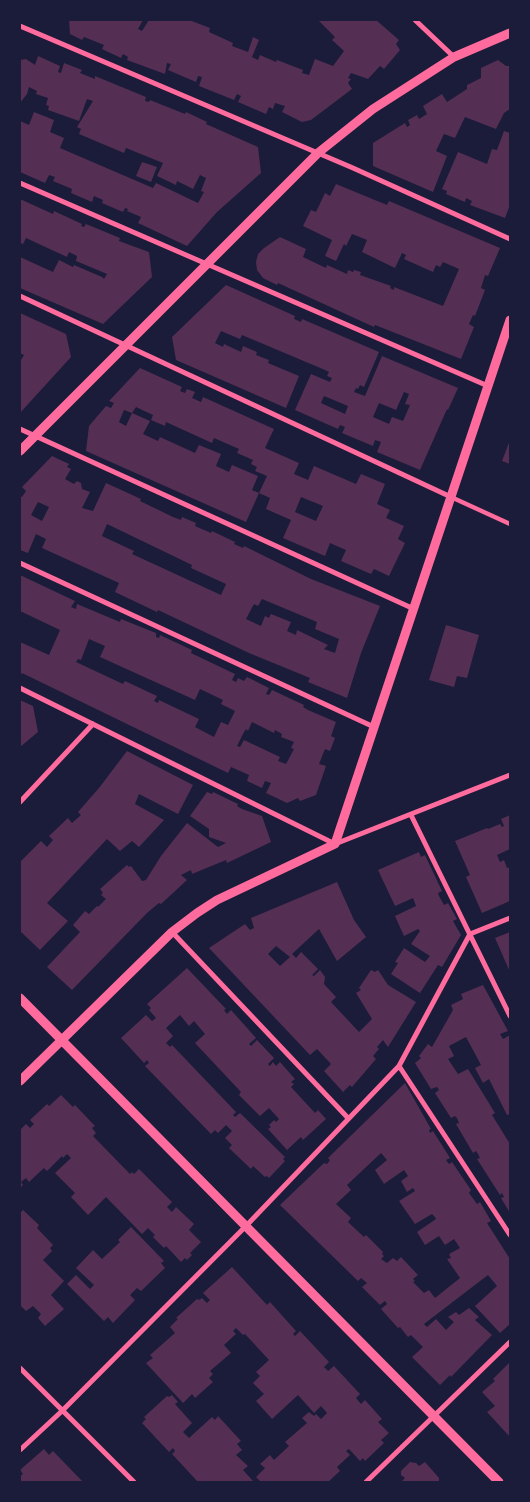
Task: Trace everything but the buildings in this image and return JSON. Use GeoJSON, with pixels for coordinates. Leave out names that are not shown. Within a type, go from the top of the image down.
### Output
{"type":"FeatureCollection","features":[{"type":"Feature","properties":{"kind":"street"},"geometry":{"type":"LineString","coordinates":[[415,20],[454,57]]}},
{"type":"Feature","properties":{"kind":"street"},"geometry":{"type":"LineString","coordinates":[[20,26],[318,153],[510,239]]}},
{"type":"Feature","properties":{"kind":"street"},"geometry":{"type":"LineString","coordinates":[[20,451],[318,153],[373,109],[454,57],[510,33]]}},
{"type":"Feature","properties":{"kind":"street"},"geometry":{"type":"LineString","coordinates":[[20,183],[488,386]]}},
{"type":"Feature","properties":{"kind":"street"},"geometry":{"type":"LineString","coordinates":[[20,296],[510,524]]}},
{"type":"Feature","properties":{"kind":"street"},"geometry":{"type":"LineString","coordinates":[[335,844],[510,320]]}},
{"type":"Feature","properties":{"kind":"street"},"geometry":{"type":"LineString","coordinates":[[20,429],[414,609]]}},
{"type":"Feature","properties":{"kind":"street"},"geometry":{"type":"LineString","coordinates":[[20,563],[375,727]]}},
{"type":"Feature","properties":{"kind":"street"},"geometry":{"type":"LineString","coordinates":[[20,688],[335,844]]}},
{"type":"Feature","properties":{"kind":"street"},"geometry":{"type":"LineString","coordinates":[[20,802],[93,724]]}},
{"type":"Feature","properties":{"kind":"street"},"geometry":{"type":"LineString","coordinates":[[20,1081],[172,932],[217,900],[335,844],[510,775]]}},
{"type":"Feature","properties":{"kind":"street"},"geometry":{"type":"LineString","coordinates":[[411,815],[510,1016]]}},
{"type":"Feature","properties":{"kind":"street"},"geometry":{"type":"LineString","coordinates":[[20,1450],[62,1411],[246,1226],[399,1066],[470,934],[510,918]]}},
{"type":"Feature","properties":{"kind":"street"},"geometry":{"type":"LineString","coordinates":[[172,932],[348,1118]]}},
{"type":"Feature","properties":{"kind":"street"},"geometry":{"type":"LineString","coordinates":[[20,998],[499,1482]]}},
{"type":"Feature","properties":{"kind":"street"},"geometry":{"type":"LineString","coordinates":[[399,1066],[510,1235]]}},
{"type":"Feature","properties":{"kind":"street"},"geometry":{"type":"LineString","coordinates":[[366,1482],[510,1342]]}},
{"type":"Feature","properties":{"kind":"street"},"geometry":{"type":"LineString","coordinates":[[20,1368],[134,1482]]}}]}
